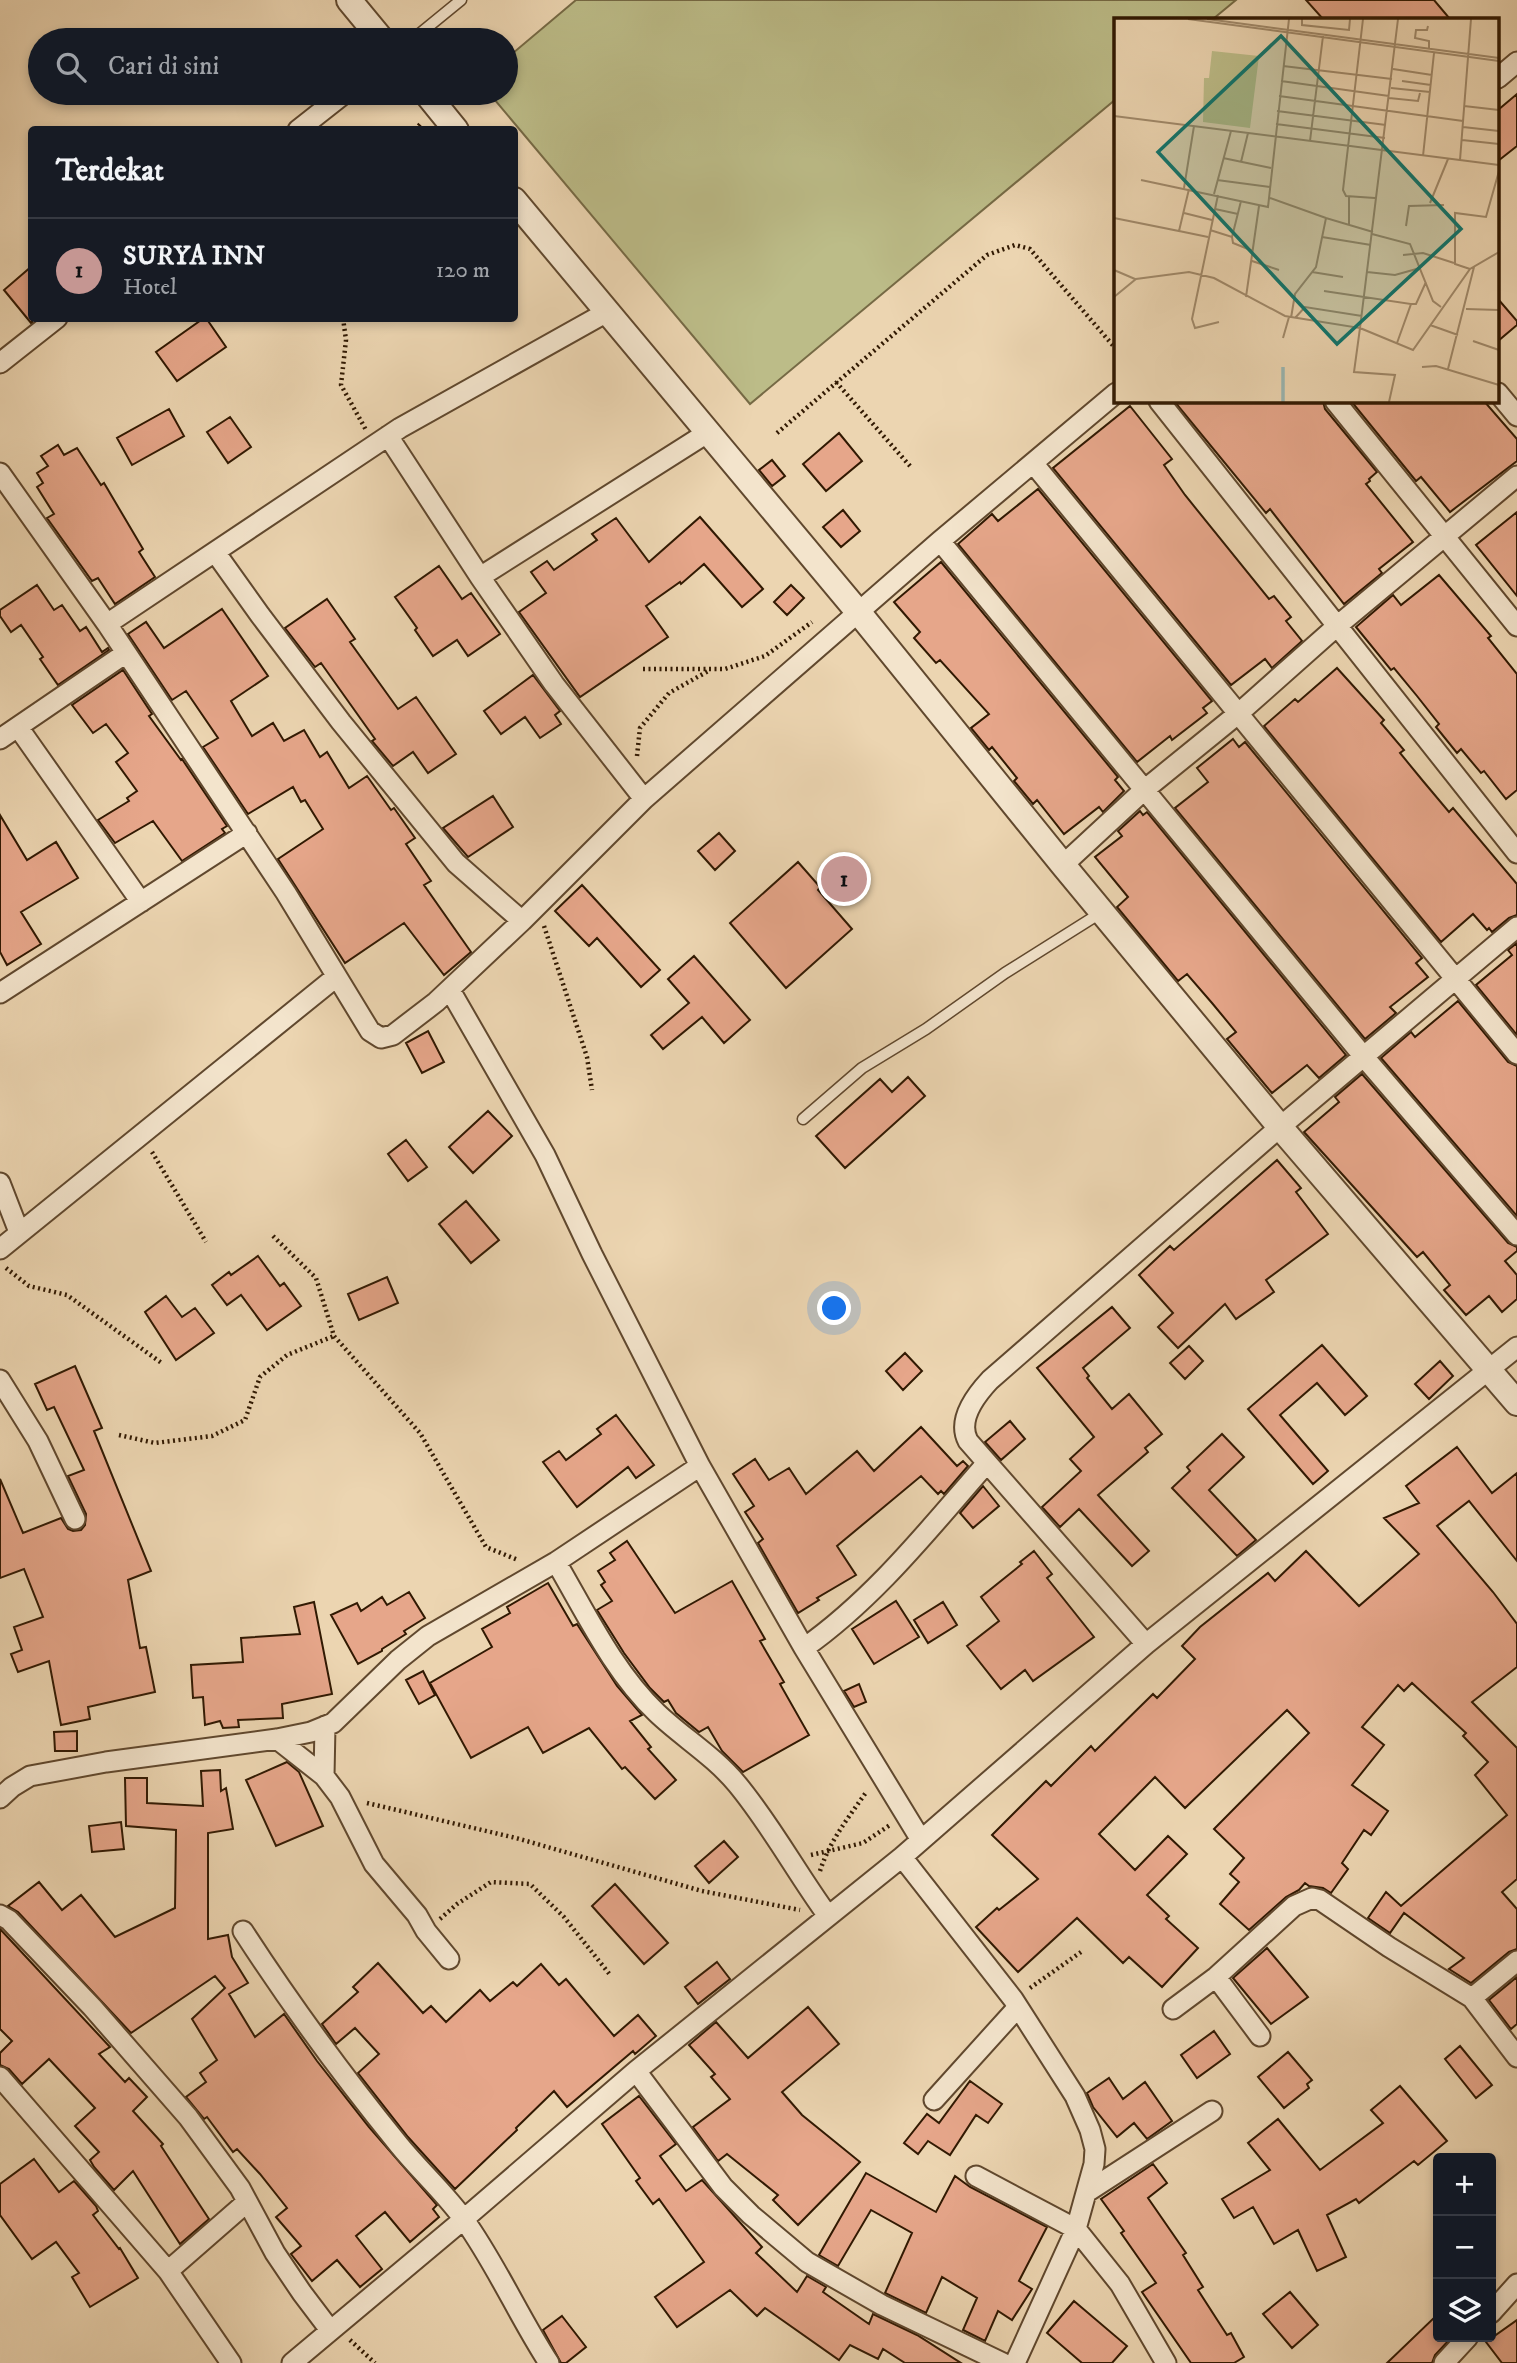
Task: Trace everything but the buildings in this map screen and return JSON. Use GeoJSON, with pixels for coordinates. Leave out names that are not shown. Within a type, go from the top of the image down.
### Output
{"type":"FeatureCollection","features":[{"type":"Feature","properties":{"kind":"street"},"geometry":{"type":"LineString","coordinates":[[349,0],[373,28]]}},
{"type":"Feature","properties":{"kind":"street"},"geometry":{"type":"LineString","coordinates":[[1500,76],[1517,62]]}},
{"type":"Feature","properties":{"kind":"street"},"geometry":{"type":"LineString","coordinates":[[304,126],[330,105]]}},
{"type":"Feature","properties":{"kind":"street"},"geometry":{"type":"LineString","coordinates":[[436,105],[453,126]]}},
{"type":"Feature","properties":{"kind":"street"},"geometry":{"type":"LineString","coordinates":[[518,205],[854,607],[1280,1127],[1517,1403]]}},
{"type":"Feature","properties":{"kind":"street"},"geometry":{"type":"LineString","coordinates":[[107,624],[381,440],[607,312]]}},
{"type":"Feature","properties":{"kind":"street"},"geometry":{"type":"LineString","coordinates":[[0,363],[52,322]]}},
{"type":"Feature","properties":{"kind":"street"},"geometry":{"type":"LineString","coordinates":[[0,473],[107,624],[247,833],[370,1031],[381,1038],[393,1034],[450,990],[538,905],[639,793],[854,607],[940,541],[1114,395]]}},
{"type":"Feature","properties":{"kind":"street"},"geometry":{"type":"LineString","coordinates":[[1500,395],[1517,416]]}},
{"type":"Feature","properties":{"kind":"street"},"geometry":{"type":"LineString","coordinates":[[1160,402],[1517,853]]}},
{"type":"Feature","properties":{"kind":"street"},"geometry":{"type":"LineString","coordinates":[[1336,402],[1517,626]]}},
{"type":"Feature","properties":{"kind":"street"},"geometry":{"type":"LineString","coordinates":[[480,577],[707,433]]}},
{"type":"Feature","properties":{"kind":"street"},"geometry":{"type":"LineString","coordinates":[[381,440],[554,684],[639,793]]}},
{"type":"Feature","properties":{"kind":"street"},"geometry":{"type":"LineString","coordinates":[[1033,463],[1517,1054]]}},
{"type":"Feature","properties":{"kind":"street"},"geometry":{"type":"LineString","coordinates":[[1063,865],[1143,791],[1239,713],[1337,626],[1517,476]]}},
{"type":"Feature","properties":{"kind":"street"},"geometry":{"type":"LineString","coordinates":[[940,541],[1364,1057],[1517,1235]]}},
{"type":"Feature","properties":{"kind":"street"},"geometry":{"type":"LineString","coordinates":[[215,552],[325,700],[456,863],[522,921]]}},
{"type":"Feature","properties":{"kind":"street"},"geometry":{"type":"LineString","coordinates":[[0,739],[126,653]]}},
{"type":"Feature","properties":{"kind":"street"},"geometry":{"type":"LineString","coordinates":[[18,727],[141,902]]}},
{"type":"Feature","properties":{"kind":"street"},"geometry":{"type":"LineString","coordinates":[[0,993],[247,833]]}},
{"type":"Feature","properties":{"kind":"street"},"geometry":{"type":"LineString","coordinates":[[1146,1644],[986,1464],[964,1433],[965,1419],[983,1388],[1280,1127],[1517,927]]}},
{"type":"Feature","properties":{"kind":"street"},"geometry":{"type":"LineString","coordinates":[[0,1249],[336,978]]}},
{"type":"Feature","properties":{"kind":"street"},"geometry":{"type":"LineString","coordinates":[[450,990],[545,1155],[592,1254],[700,1465],[804,1648],[920,1840]]}},
{"type":"Feature","properties":{"kind":"street"},"geometry":{"type":"LineString","coordinates":[[0,1183],[19,1232]]}},
{"type":"Feature","properties":{"kind":"street"},"geometry":{"type":"LineString","coordinates":[[292,2363],[464,2220],[636,2071],[902,1857],[1146,1644],[1517,1347]]}},
{"type":"Feature","properties":{"kind":"street"},"geometry":{"type":"LineString","coordinates":[[0,1380],[38,1441],[75,1519]]}},
{"type":"Feature","properties":{"kind":"street"},"geometry":{"type":"LineString","coordinates":[[804,1648],[830,1630],[875,1589],[986,1464]]}},
{"type":"Feature","properties":{"kind":"street"},"geometry":{"type":"LineString","coordinates":[[0,1798],[30,1776],[106,1762],[276,1739],[333,1723],[398,1660],[429,1636],[549,1566],[700,1465]]}},
{"type":"Feature","properties":{"kind":"street"},"geometry":{"type":"LineString","coordinates":[[549,1566],[638,1692],[656,1712],[695,1743],[735,1781],[772,1829],[828,1916]]}},
{"type":"Feature","properties":{"kind":"street"},"geometry":{"type":"LineString","coordinates":[[324,1776],[325,1726]]}},
{"type":"Feature","properties":{"kind":"street"},"geometry":{"type":"LineString","coordinates":[[276,1739],[324,1776],[340,1797],[374,1864],[449,1959]]}},
{"type":"Feature","properties":{"kind":"street"},"geometry":{"type":"LineString","coordinates":[[902,1857],[1016,2003],[1074,2096],[1090,2130],[1095,2149],[1087,2192],[1076,2229],[1015,2363]]}},
{"type":"Feature","properties":{"kind":"street"},"geometry":{"type":"LineString","coordinates":[[1173,2009],[1216,1977],[1294,1906],[1312,1898],[1320,1900],[1389,1947],[1472,1998],[1517,2057]]}},
{"type":"Feature","properties":{"kind":"street"},"geometry":{"type":"LineString","coordinates":[[0,1915],[9,1920],[92,2007],[188,2117],[240,2188],[275,2253],[302,2294],[334,2327]]}},
{"type":"Feature","properties":{"kind":"street"},"geometry":{"type":"LineString","coordinates":[[243,1931],[279,1987],[350,2084],[464,2220],[500,2276],[549,2363]]}},
{"type":"Feature","properties":{"kind":"street"},"geometry":{"type":"LineString","coordinates":[[1472,1998],[1517,1961]]}},
{"type":"Feature","properties":{"kind":"street"},"geometry":{"type":"LineString","coordinates":[[1216,1977],[1260,2036]]}},
{"type":"Feature","properties":{"kind":"street"},"geometry":{"type":"LineString","coordinates":[[934,2100],[1016,2003]]}},
{"type":"Feature","properties":{"kind":"street"},"geometry":{"type":"LineString","coordinates":[[636,2071],[723,2187],[751,2215],[807,2262],[882,2305],[1003,2363]]}},
{"type":"Feature","properties":{"kind":"street"},"geometry":{"type":"LineString","coordinates":[[0,2077],[168,2271],[231,2363]]}},
{"type":"Feature","properties":{"kind":"street"},"geometry":{"type":"LineString","coordinates":[[1087,2192],[1212,2111]]}},
{"type":"Feature","properties":{"kind":"street"},"geometry":{"type":"LineString","coordinates":[[976,2175],[1076,2229],[1120,2284],[1166,2363]]}},
{"type":"Feature","properties":{"kind":"street"},"geometry":{"type":"LineString","coordinates":[[168,2271],[247,2202]]}},
{"type":"Feature","properties":{"kind":"street"},"geometry":{"type":"LineString","coordinates":[[1496,2307],[1517,2284]]}},
{"type":"Feature","properties":{"kind":"street"},"geometry":{"type":"LineString","coordinates":[[1444,2363],[1463,2342]]}},
{"type":"Feature","properties":{"kind":"lane"},"geometry":{"type":"LineString","coordinates":[[427,28],[461,0]]}},
{"type":"Feature","properties":{"kind":"lane"},"geometry":{"type":"LineString","coordinates":[[803,1119],[862,1068],[926,1029],[1005,973],[1102,912]]}},
{"type":"Feature","properties":{"kind":"path"},"geometry":{"type":"LineString","coordinates":[[776,433],[987,255],[1015,245],[1030,248],[1114,347]]}},
{"type":"Feature","properties":{"kind":"path"},"geometry":{"type":"LineString","coordinates":[[344,322],[346,340],[341,385],[381,440]]}},
{"type":"Feature","properties":{"kind":"path"},"geometry":{"type":"LineString","coordinates":[[836,382],[910,466]]}},
{"type":"Feature","properties":{"kind":"path"},"geometry":{"type":"LineString","coordinates":[[643,669],[725,669],[765,656],[830,610],[854,607]]}},
{"type":"Feature","properties":{"kind":"path"},"geometry":{"type":"LineString","coordinates":[[639,793],[640,728],[669,693],[711,669]]}},
{"type":"Feature","properties":{"kind":"path"},"geometry":{"type":"LineString","coordinates":[[538,905],[587,1057],[592,1090]]}},
{"type":"Feature","properties":{"kind":"path"},"geometry":{"type":"LineString","coordinates":[[152,1124],[150,1150],[206,1242]]}},
{"type":"Feature","properties":{"kind":"path"},"geometry":{"type":"LineString","coordinates":[[273,1236],[316,1278],[334,1336],[420,1433],[486,1547],[549,1566]]}},
{"type":"Feature","properties":{"kind":"path"},"geometry":{"type":"LineString","coordinates":[[0,1263],[29,1286],[67,1295],[163,1364]]}},
{"type":"Feature","properties":{"kind":"path"},"geometry":{"type":"LineString","coordinates":[[119,1435],[155,1443],[212,1436],[245,1420],[260,1377],[287,1355],[334,1336]]}},
{"type":"Feature","properties":{"kind":"path"},"geometry":{"type":"LineString","coordinates":[[813,1895],[826,1853],[880,1774]]}},
{"type":"Feature","properties":{"kind":"path"},"geometry":{"type":"LineString","coordinates":[[340,1797],[516,1838],[702,1891],[828,1916]]}},
{"type":"Feature","properties":{"kind":"path"},"geometry":{"type":"LineString","coordinates":[[791,1859],[863,1843],[905,1815]]}},
{"type":"Feature","properties":{"kind":"path"},"geometry":{"type":"LineString","coordinates":[[426,1931],[457,1904],[491,1882],[530,1884],[564,1917],[611,1976]]}},
{"type":"Feature","properties":{"kind":"path"},"geometry":{"type":"LineString","coordinates":[[1016,2003],[1081,1952]]}},
{"type":"Feature","properties":{"kind":"path"},"geometry":{"type":"LineString","coordinates":[[334,2327],[375,2363]]}},
{"type":"Feature","properties":{"kind":"green space"},"geometry":{"type":"Polygon","coordinates":[[[576,0],[1236,0],[1214,18],[1114,18],[1114,101],[750,404],[499,105],[518,105],[518,49],[576,0]]]}},
{"type":"Feature","properties":{"kind":"place","name":"SURYA INN"},"geometry":{"type":"Point","coordinates":[844,879]}}]}
